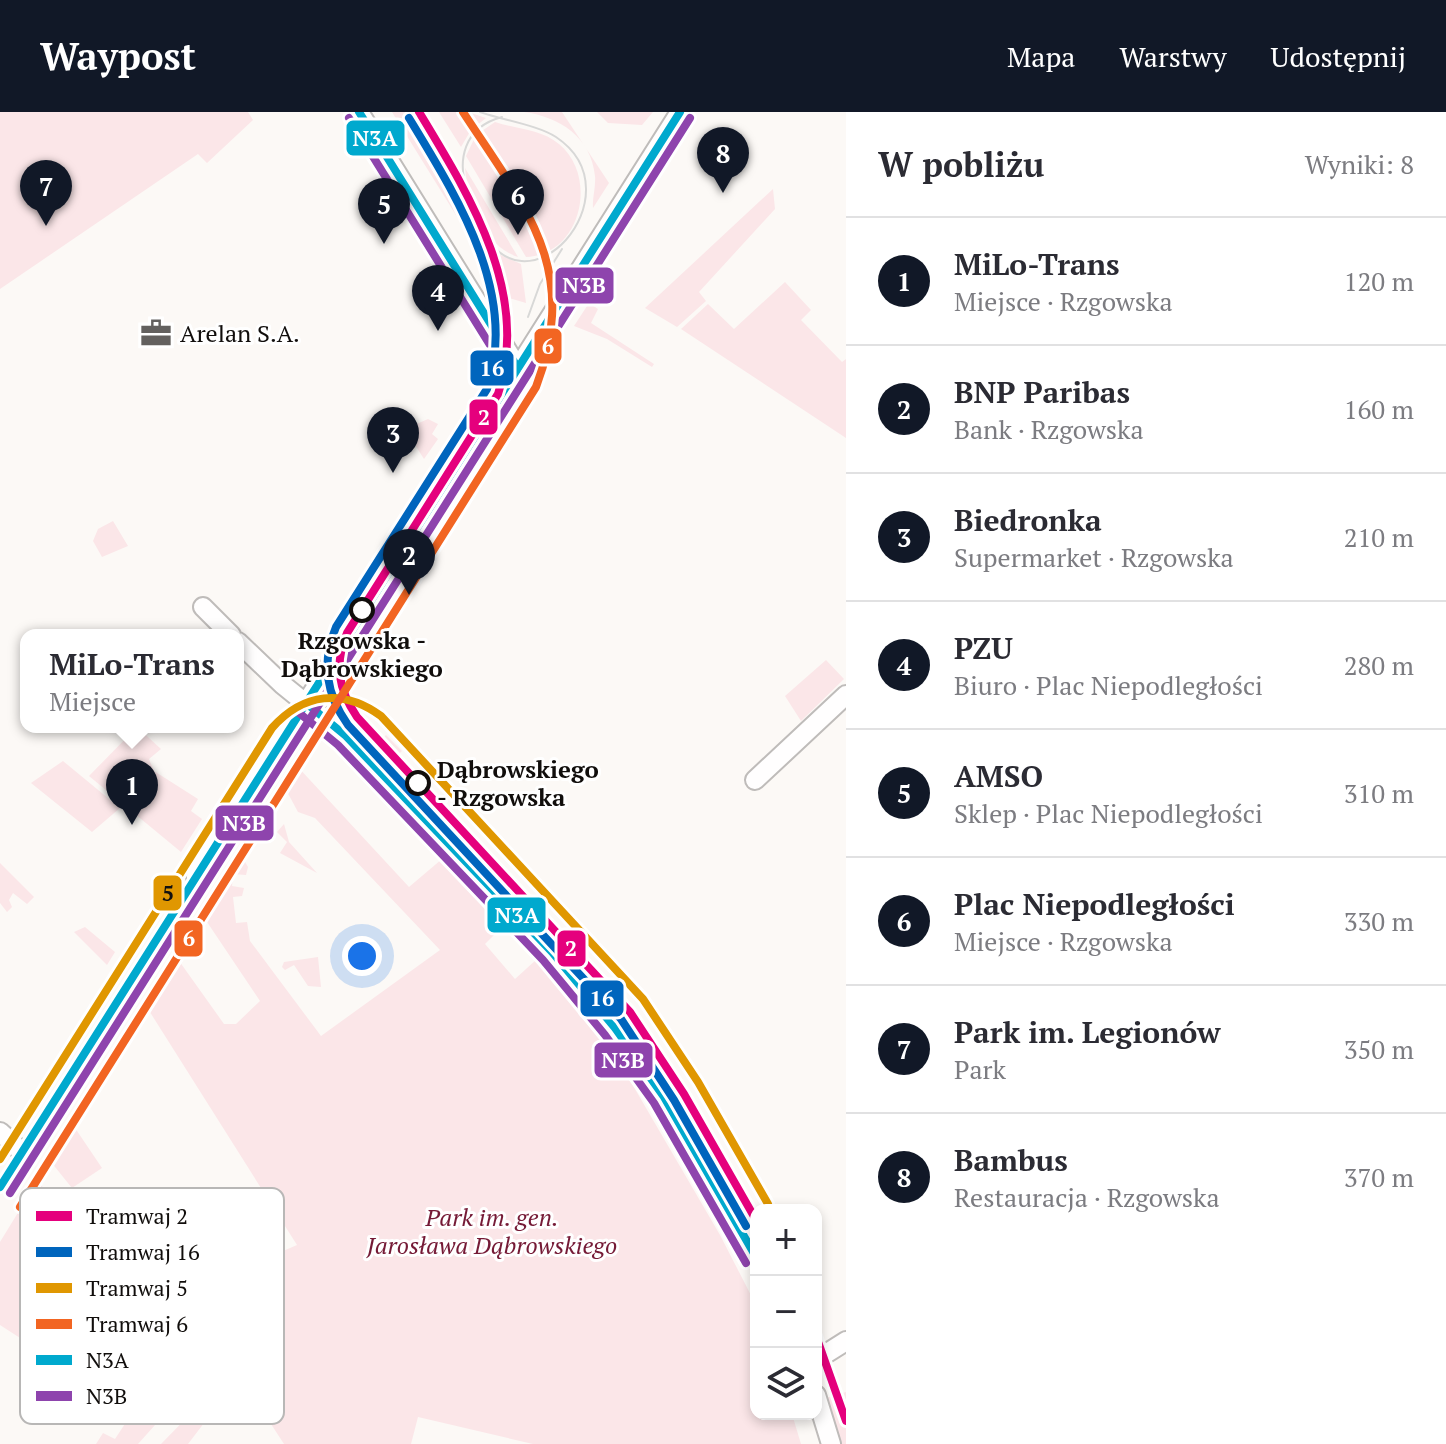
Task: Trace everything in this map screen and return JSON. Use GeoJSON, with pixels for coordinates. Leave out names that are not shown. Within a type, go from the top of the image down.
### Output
{"type":"FeatureCollection","features":[{"type":"Feature","properties":{"kind":"street"},"geometry":{"type":"LineString","coordinates":[[359,112],[518,368]]}},
{"type":"Feature","properties":{"kind":"street"},"geometry":{"type":"LineString","coordinates":[[196,877],[680,112]]}},
{"type":"Feature","properties":{"kind":"street"},"geometry":{"type":"LineString","coordinates":[[203,607],[225,629]]}},
{"type":"Feature","properties":{"kind":"street"},"geometry":{"type":"LineString","coordinates":[[244,648],[283,685],[346,736],[584,988],[664,1097],[750,1247]]}},
{"type":"Feature","properties":{"kind":"street"},"geometry":{"type":"LineString","coordinates":[[755,780],[846,695]]}},
{"type":"Feature","properties":{"kind":"street"},"geometry":{"type":"LineString","coordinates":[[0,1132],[22,1152]]}},
{"type":"Feature","properties":{"kind":"street"},"geometry":{"type":"LineString","coordinates":[[822,1356],[846,1341]]}},
{"type":"Feature","properties":{"kind":"street"},"geometry":{"type":"LineString","coordinates":[[822,1415],[831,1444]]}},
{"type":"Feature","properties":{"kind":"green space"},"geometry":{"type":"Polygon","coordinates":[[[0,112],[248,112],[253,120],[207,163],[198,154],[0,289],[0,112]]]}},
{"type":"Feature","properties":{"kind":"green space"},"geometry":{"type":"Polygon","coordinates":[[[392,112],[414,112],[463,192],[495,278],[392,112]]]}},
{"type":"Feature","properties":{"kind":"green space"},"geometry":{"type":"Polygon","coordinates":[[[439,112],[468,112],[486,118],[471,130],[461,147],[439,112]]]}},
{"type":"Feature","properties":{"kind":"green space"},"geometry":{"type":"Polygon","coordinates":[[[524,112],[562,112],[609,183],[593,208],[595,176],[587,150],[580,140],[561,124],[524,112]]]}},
{"type":"Feature","properties":{"kind":"green space"},"geometry":{"type":"Polygon","coordinates":[[[597,112],[653,112],[642,125],[608,123],[597,112]]]}},
{"type":"Feature","properties":{"kind":"green space"},"geometry":{"type":"Polygon","coordinates":[[[495,122],[552,139],[571,158],[578,175],[581,194],[571,229],[560,243],[545,253],[526,257],[466,156],[476,135],[495,122]]]}},
{"type":"Feature","properties":{"kind":"green space"},"geometry":{"type":"Polygon","coordinates":[[[465,168],[518,257],[506,251],[487,233],[474,208],[465,168]]]}},
{"type":"Feature","properties":{"kind":"green space"},"geometry":{"type":"Polygon","coordinates":[[[773,189],[775,209],[699,292],[706,301],[677,327],[645,308],[773,189]]]}},
{"type":"Feature","properties":{"kind":"green space"},"geometry":{"type":"Polygon","coordinates":[[[492,251],[521,264],[526,303],[509,298],[492,251]]]}},
{"type":"Feature","properties":{"kind":"green space"},"geometry":{"type":"Polygon","coordinates":[[[785,282],[811,310],[801,320],[842,362],[846,359],[846,438],[681,329],[708,304],[734,329],[785,282]]]}},
{"type":"Feature","properties":{"kind":"green space"},"geometry":{"type":"Polygon","coordinates":[[[589,303],[598,309],[591,323],[654,364],[652,367],[607,339],[574,326],[589,303]]]}},
{"type":"Feature","properties":{"kind":"green space"},"geometry":{"type":"Polygon","coordinates":[[[428,419],[438,424],[432,434],[438,439],[424,459],[405,429],[428,419]]]}},
{"type":"Feature","properties":{"kind":"green space"},"geometry":{"type":"Polygon","coordinates":[[[113,521],[128,546],[102,557],[93,541],[98,529],[113,521]]]}},
{"type":"Feature","properties":{"kind":"green space"},"geometry":{"type":"Polygon","coordinates":[[[826,660],[844,679],[801,721],[785,696],[826,660]]]}},
{"type":"Feature","properties":{"kind":"green space"},"geometry":{"type":"Polygon","coordinates":[[[364,731],[378,743],[386,735],[402,751],[389,763],[363,736],[364,731]]]}},
{"type":"Feature","properties":{"kind":"green space"},"geometry":{"type":"Polygon","coordinates":[[[131,733],[144,733],[161,749],[149,759],[154,771],[198,799],[191,811],[202,819],[181,852],[89,776],[131,733]]]}},
{"type":"Feature","properties":{"kind":"green space"},"geometry":{"type":"Polygon","coordinates":[[[63,761],[120,808],[92,832],[31,783],[63,761]]]}},
{"type":"Feature","properties":{"kind":"green space","name":"Park im. gen. Jarosława Dąbrowskiego"},"geometry":{"type":"Polygon","coordinates":[[[297,766],[409,887],[442,859],[505,924],[485,944],[515,979],[537,959],[628,1077],[720,1235],[750,1293],[750,1420],[794,1420],[801,1444],[533,1444],[418,1417],[411,1444],[284,1444],[271,1424],[284,1424],[284,1251],[297,1245],[284,1224],[284,1188],[261,1188],[148,1009],[177,958],[224,1024],[236,1024],[260,1001],[203,916],[241,855],[248,867],[246,875],[233,874],[232,886],[244,888],[242,896],[233,897],[236,923],[247,922],[250,941],[321,1036],[440,950],[315,818],[298,812],[284,786],[297,766]]]}},
{"type":"Feature","properties":{"kind":"green space"},"geometry":{"type":"Polygon","coordinates":[[[284,824],[289,842],[317,873],[280,853],[287,842],[277,832],[284,824]]]}},
{"type":"Feature","properties":{"kind":"green space"},"geometry":{"type":"Polygon","coordinates":[[[0,863],[34,897],[27,904],[13,893],[9,900],[12,907],[7,912],[0,903],[0,863]]]}},
{"type":"Feature","properties":{"kind":"green space"},"geometry":{"type":"Polygon","coordinates":[[[85,927],[115,952],[107,965],[74,932],[85,927]]]}},
{"type":"Feature","properties":{"kind":"green space"},"geometry":{"type":"Polygon","coordinates":[[[318,957],[321,987],[308,986],[294,965],[285,970],[282,967],[284,962],[318,957]]]}},
{"type":"Feature","properties":{"kind":"green space"},"geometry":{"type":"Polygon","coordinates":[[[73,1125],[102,1168],[72,1188],[51,1162],[73,1125]]]}},
{"type":"Feature","properties":{"kind":"green space","name":"Park im. gen. Jarosława Dąbrowskiego"},"geometry":{"type":"Polygon","coordinates":[[[38,1180],[43,1188],[33,1188],[38,1180]]]}},
{"type":"Feature","properties":{"kind":"green space","name":"Park im. gen. Jarosława Dąbrowskiego"},"geometry":{"type":"Polygon","coordinates":[[[20,1209],[20,1338],[0,1325],[0,1242],[20,1209]]]}},
{"type":"Feature","properties":{"kind":"green space"},"geometry":{"type":"Polygon","coordinates":[[[846,1392],[846,1444],[840,1444],[826,1398],[846,1392]]]}},
{"type":"Feature","properties":{"kind":"green space"},"geometry":{"type":"Polygon","coordinates":[[[125,1424],[156,1424],[138,1444],[96,1444],[103,1433],[115,1439],[125,1424]]]}},
{"type":"Feature","properties":{"kind":"green space"},"geometry":{"type":"Polygon","coordinates":[[[181,1424],[203,1424],[188,1444],[161,1444],[181,1424]]]}},
{"type":"Feature","properties":{"kind":"tram line","name":"2"},"geometry":{"type":"LineString","coordinates":[[419,112],[458,177],[490,247],[501,283],[507,320],[506,357],[498,394],[347,633],[340,655],[342,686],[357,717],[630,1012],[684,1094],[750,1210]]}},
{"type":"Feature","properties":{"kind":"tram line","name":"6"},"geometry":{"type":"LineString","coordinates":[[32,1188],[536,387],[548,345],[552,307],[549,273],[540,240],[525,209],[463,112]]}},
{"type":"Feature","properties":{"kind":"tram line"},"geometry":{"type":"LineString","coordinates":[[479,223],[498,251],[522,261],[545,256],[566,240],[581,216],[586,189],[579,161],[556,137],[480,112]]}},
{"type":"Feature","properties":{"kind":"tram line"},"geometry":{"type":"LineString","coordinates":[[468,193],[463,169],[466,146],[479,128],[502,117]]}},
{"type":"Feature","properties":{"kind":"tram line","name":"16"},"geometry":{"type":"LineString","coordinates":[[409,118],[446,180],[478,248],[489,282],[495,318],[495,353],[487,389],[336,627],[328,653],[331,690],[348,725],[621,1019],[674,1100],[746,1226]]}},
{"type":"Feature","properties":{"kind":"tram line"},"geometry":{"type":"LineString","coordinates":[[528,317],[540,284],[562,249]]}},
{"type":"Feature","properties":{"kind":"tram line","name":"5"},"geometry":{"type":"LineString","coordinates":[[0,1159],[272,728],[284,716],[310,701],[338,698],[367,707],[381,716],[643,999],[698,1082],[768,1204]]}},
{"type":"Feature","properties":{"kind":"tram line","name":"2"},"geometry":{"type":"LineString","coordinates":[[820,1348],[846,1421]]}},
{"type":"Feature","properties":{"kind":"transit line","name":"N3A"},"geometry":{"type":"LineString","coordinates":[[359,112],[518,368]]}},
{"type":"Feature","properties":{"kind":"transit line","name":"N3A"},"geometry":{"type":"LineString","coordinates":[[0,1187],[680,112]]}},
{"type":"Feature","properties":{"kind":"transit line","name":"N3B"},"geometry":{"type":"LineString","coordinates":[[349,118],[508,374]]}},
{"type":"Feature","properties":{"kind":"transit line","name":"N3B"},"geometry":{"type":"LineString","coordinates":[[10,1193],[690,118]]}},
{"type":"Feature","properties":{"kind":"transit line","name":"N3A"},"geometry":{"type":"LineString","coordinates":[[306,703],[346,736],[552,952],[615,1028],[664,1097],[750,1247]]}},
{"type":"Feature","properties":{"kind":"transit line","name":"N3B"},"geometry":{"type":"LineString","coordinates":[[298,712],[338,745],[543,960],[605,1035],[654,1103],[746,1263]]}},
{"type":"Feature","properties":{"kind":"place","name":"Bambus"},"geometry":{"type":"Point","coordinates":[723,193]}},
{"type":"Feature","properties":{"kind":"place","name":"Park im. Legionów"},"geometry":{"type":"Point","coordinates":[46,226]}},
{"type":"Feature","properties":{"kind":"place","name":"Plac Niepodległości"},"geometry":{"type":"Point","coordinates":[518,235]}},
{"type":"Feature","properties":{"kind":"place","name":"AMSO"},"geometry":{"type":"Point","coordinates":[384,244]}},
{"type":"Feature","properties":{"kind":"place","name":"PZU"},"geometry":{"type":"Point","coordinates":[438,331]}},
{"type":"Feature","properties":{"kind":"place","name":"Arelan S.A."},"geometry":{"type":"Point","coordinates":[156,333]}},
{"type":"Feature","properties":{"kind":"place","name":"Biedronka"},"geometry":{"type":"Point","coordinates":[393,473]}},
{"type":"Feature","properties":{"kind":"place","name":"BNP Paribas"},"geometry":{"type":"Point","coordinates":[409,595]}},
{"type":"Feature","properties":{"kind":"place","name":"Rzgowska - Dąbrowskiego"},"geometry":{"type":"Point","coordinates":[362,610]}},
{"type":"Feature","properties":{"kind":"place","name":"Dąbrowskiego - Rzgowska"},"geometry":{"type":"Point","coordinates":[418,783]}},
{"type":"Feature","properties":{"kind":"place","name":"MiLo-Trans"},"geometry":{"type":"Point","coordinates":[132,825]}}]}
